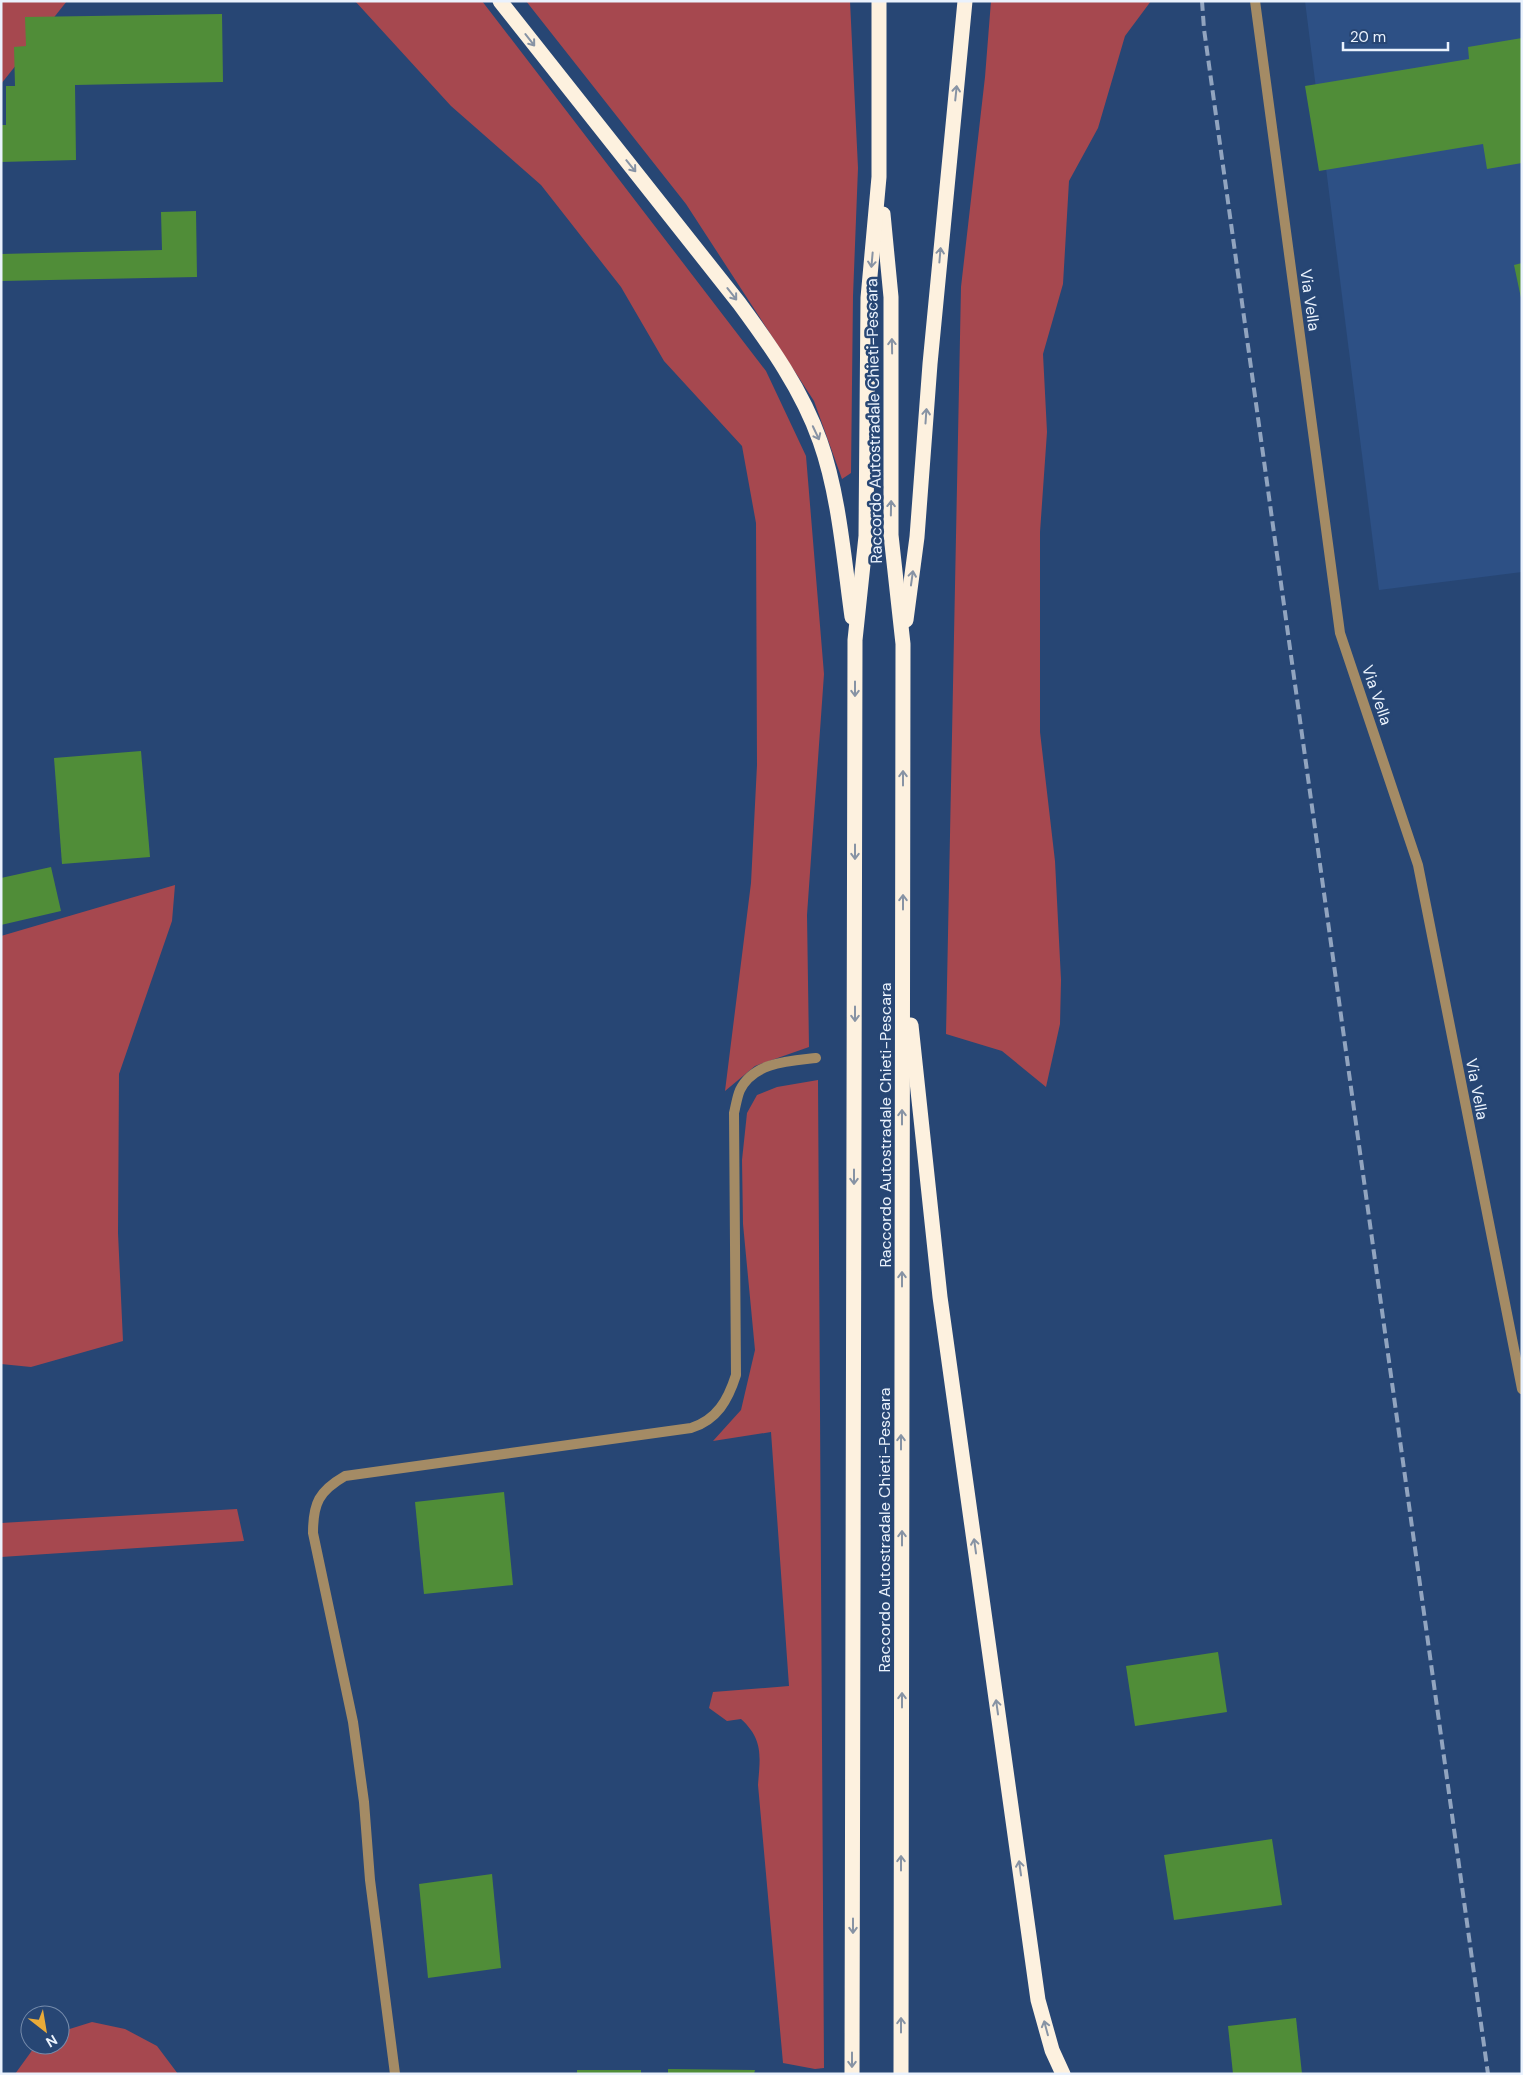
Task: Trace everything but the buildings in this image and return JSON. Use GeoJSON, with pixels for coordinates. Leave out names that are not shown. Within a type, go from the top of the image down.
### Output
{"type":"FeatureCollection","features":[{"type":"Feature","properties":{"kind":"highway"},"geometry":{"type":"LineString","coordinates":[[500,1],[739,302],[771,347],[798,395],[820,441],[833,494],[855,640]]}},
{"type":"Feature","properties":{"kind":"highway","name":"Raccordo Autostradale Chieti-Pescara"},"geometry":{"type":"LineString","coordinates":[[852,2074],[855,640],[866,536],[868,298],[879,177],[879,1]]}},
{"type":"Feature","properties":{"kind":"highway"},"geometry":{"type":"LineString","coordinates":[[903,644],[917,537],[930,364],[965,1]]}},
{"type":"Feature","properties":{"kind":"highway","name":"Raccordo Autostradale Chieti-Pescara"},"geometry":{"type":"LineString","coordinates":[[879,177],[891,297],[891,535],[903,644],[901,2074]]}},
{"type":"Feature","properties":{"kind":"highway"},"geometry":{"type":"LineString","coordinates":[[903,950],[940,1297],[1038,2000],[1052,2050],[1063,2074]]}},
{"type":"Feature","properties":{"kind":"street","name":"Via Vella"},"geometry":{"type":"LineString","coordinates":[[1255,1],[1340,633],[1418,865],[1522,1389]]}},
{"type":"Feature","properties":{"kind":"street"},"geometry":{"type":"LineString","coordinates":[[395,2074],[371,1889],[364,1802],[354,1731],[313,1533],[313,1514],[319,1498],[329,1486],[345,1476],[691,1428],[711,1418],[721,1409],[730,1395],[736,1375],[734,1113],[738,1098],[744,1085],[759,1070],[780,1063],[816,1058]]}},
{"type":"Feature","properties":{"kind":"shaded area"},"geometry":{"type":"Polygon","coordinates":[[[1,1],[67,1],[1,84],[1,1]]]}},
{"type":"Feature","properties":{"kind":"shaded area"},"geometry":{"type":"Polygon","coordinates":[[[355,1],[482,1],[766,371],[806,456],[824,674],[807,915],[809,1047],[755,1066],[725,1091],[751,883],[757,765],[756,523],[742,446],[664,361],[621,287],[541,185],[451,106],[355,1]]]}},
{"type":"Feature","properties":{"kind":"shaded area"},"geometry":{"type":"Polygon","coordinates":[[[526,1],[850,1],[858,168],[853,296],[851,473],[842,479],[814,401],[686,204],[526,1]]]}},
{"type":"Feature","properties":{"kind":"shaded area"},"geometry":{"type":"Polygon","coordinates":[[[991,1],[1151,1],[1125,36],[1098,128],[1069,181],[1063,284],[1043,354],[1047,432],[1040,532],[1040,732],[1055,861],[1061,980],[1060,1024],[1046,1087],[1002,1051],[946,1034],[961,287],[985,77],[991,1]]]}},
{"type":"Feature","properties":{"kind":"shaded area"},"geometry":{"type":"Polygon","coordinates":[[[1305,1],[1522,1],[1522,572],[1379,590],[1305,1]]]}},
{"type":"Feature","properties":{"kind":"shaded area"},"geometry":{"type":"Polygon","coordinates":[[[175,885],[172,921],[119,1074],[118,1233],[123,1341],[31,1367],[1,1364],[1,936],[175,885]]]}},
{"type":"Feature","properties":{"kind":"shaded area"},"geometry":{"type":"Polygon","coordinates":[[[818,1080],[824,2068],[815,2069],[783,2063],[758,1785],[760,1757],[757,1742],[754,1734],[741,1719],[727,1721],[709,1708],[713,1692],[789,1686],[771,1432],[713,1441],[741,1410],[755,1350],[743,1224],[742,1160],[747,1113],[757,1095],[777,1087],[818,1080]]]}},
{"type":"Feature","properties":{"kind":"shaded area"},"geometry":{"type":"Polygon","coordinates":[[[237,1509],[244,1541],[1,1557],[1,1523],[237,1509]]]}},
{"type":"Feature","properties":{"kind":"shaded area"},"geometry":{"type":"Polygon","coordinates":[[[92,2022],[125,2029],[157,2046],[178,2074],[15,2074],[29,2055],[70,2055],[70,2029],[92,2022]]]}},
{"type":"Feature","properties":{"kind":"railway"},"geometry":{"type":"LineString","coordinates":[[1202,1],[1204,29],[1488,2074]]}}]}
